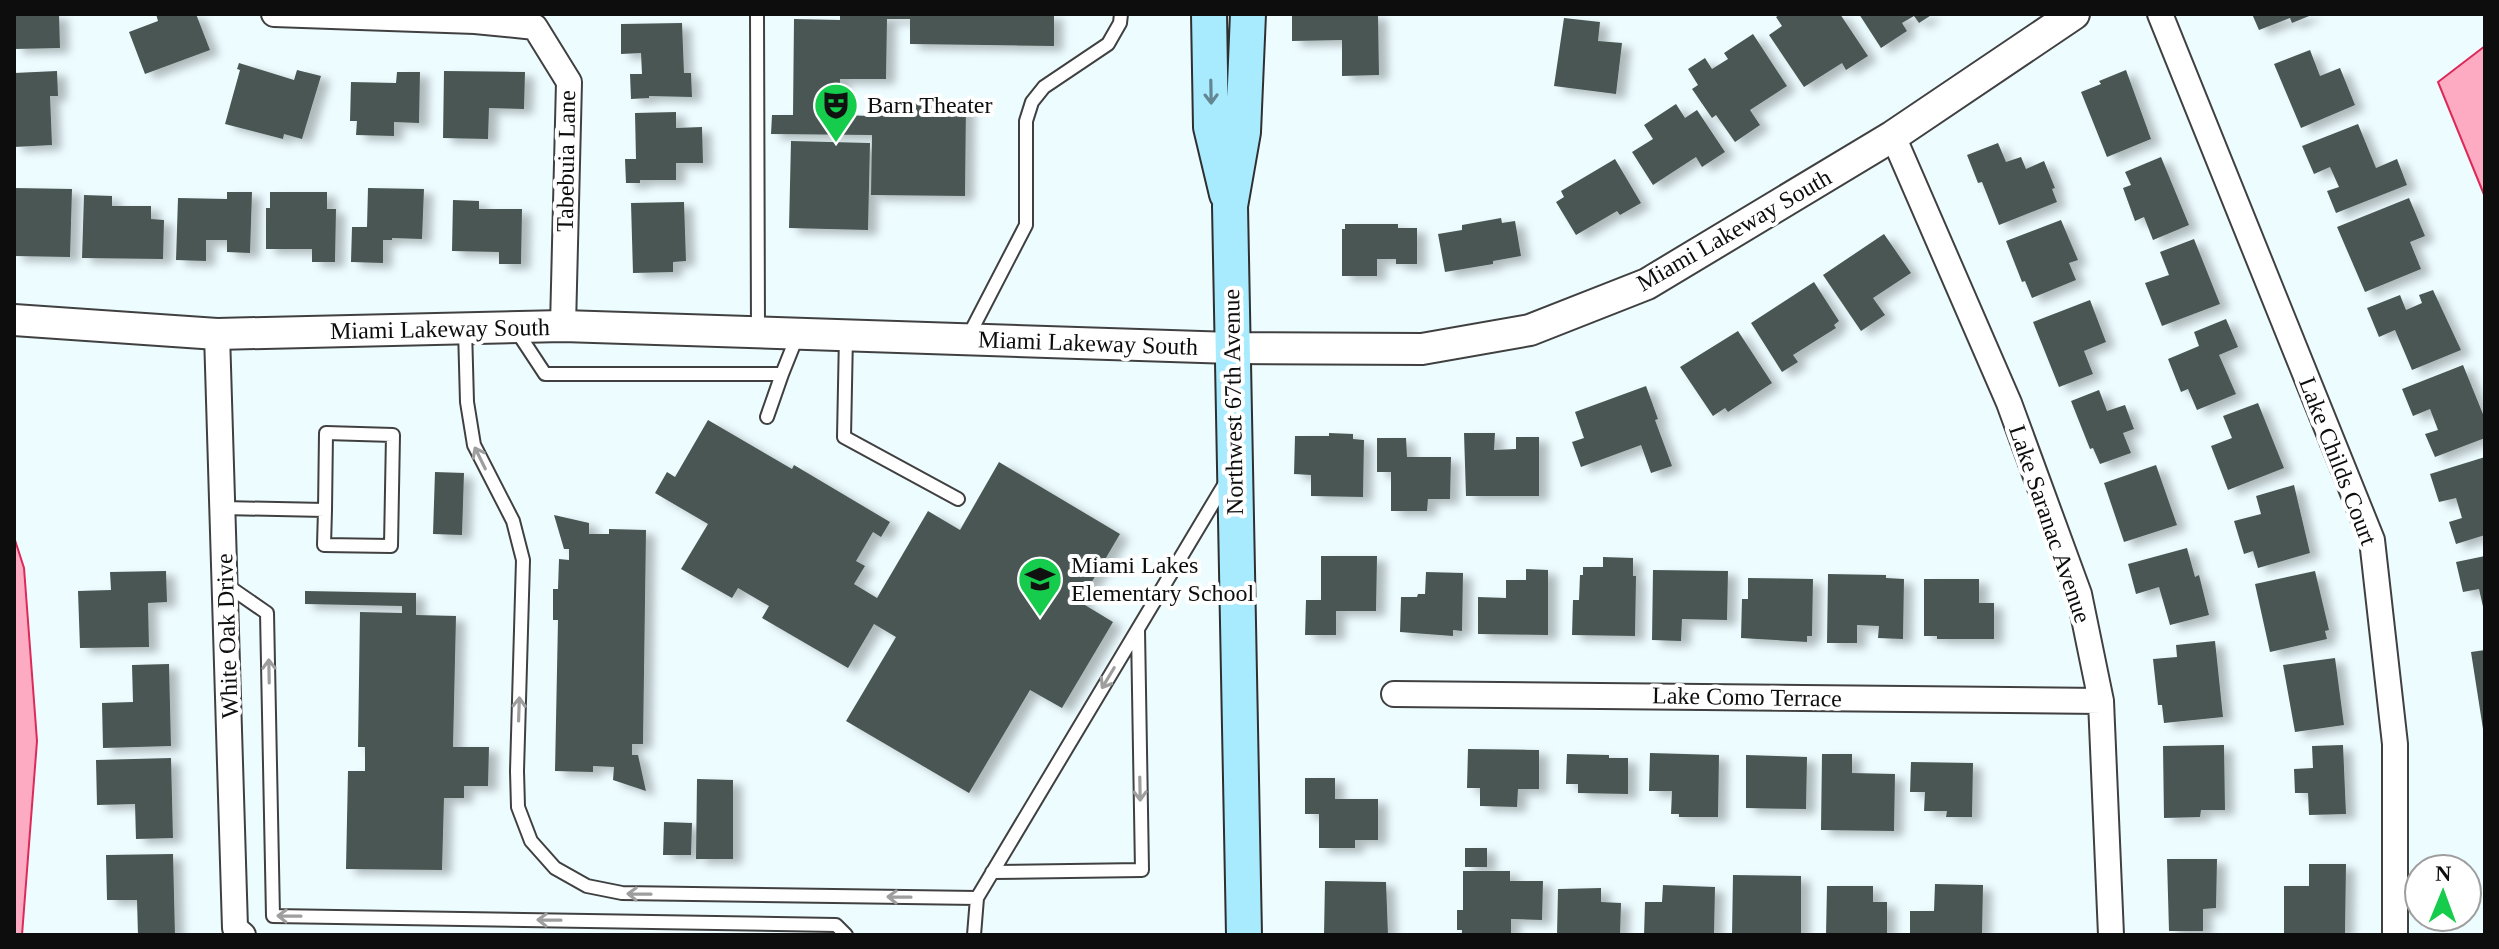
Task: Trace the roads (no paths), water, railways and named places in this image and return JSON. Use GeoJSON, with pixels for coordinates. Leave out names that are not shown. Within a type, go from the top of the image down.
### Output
{"type":"FeatureCollection","features":[{"type":"Feature","properties":{"kind":"main road","name":"Northwest 67th Avenue"},"geometry":{"type":"LineString","coordinates":[[1209,14],[1211,127],[1230,206]]}},
{"type":"Feature","properties":{"kind":"main road","name":"Northwest 67th Avenue"},"geometry":{"type":"LineString","coordinates":[[1244,935],[1230,206],[1243,132],[1248,14]]}},
{"type":"Feature","properties":{"kind":"street","name":"Tabebuia Lane"},"geometry":{"type":"LineString","coordinates":[[274,14],[475,21],[535,27],[569,82],[563,326]]}},
{"type":"Feature","properties":{"kind":"street","name":"Miami Lakeway South"},"geometry":{"type":"LineString","coordinates":[[14,320],[217,334],[563,326],[1232,348],[1422,349],[1530,330],[1647,284],[1893,136],[2074,14]]}},
{"type":"Feature","properties":{"kind":"street","name":"Lake Childs Court"},"geometry":{"type":"LineString","coordinates":[[2160,14],[2372,540],[2395,744],[2395,935]]}},
{"type":"Feature","properties":{"kind":"street","name":"Lake Saranac Avenue"},"geometry":{"type":"LineString","coordinates":[[1893,136],[2009,403],[2079,594],[2101,701],[2111,935]]}},
{"type":"Feature","properties":{"kind":"street","name":"White Oak Drive"},"geometry":{"type":"LineString","coordinates":[[217,334],[235,928],[243,935]]}},
{"type":"Feature","properties":{"kind":"street","name":"Lake Como Terrace"},"geometry":{"type":"LineString","coordinates":[[1394,694],[2101,701]]}},
{"type":"Feature","properties":{"kind":"lane"},"geometry":{"type":"LineString","coordinates":[[757,14],[758,332]]}},
{"type":"Feature","properties":{"kind":"lane"},"geometry":{"type":"LineString","coordinates":[[967,340],[1026,225],[1026,121],[1032,102],[1044,87],[1108,44],[1120,23],[1121,14]]}},
{"type":"Feature","properties":{"kind":"lane"},"geometry":{"type":"LineString","coordinates":[[514,327],[545,374],[782,374]]}},
{"type":"Feature","properties":{"kind":"lane"},"geometry":{"type":"LineString","coordinates":[[465,328],[467,402],[474,445],[513,521],[523,560],[518,807],[531,841],[555,868],[587,886],[622,893],[977,898]]}},
{"type":"Feature","properties":{"kind":"lane"},"geometry":{"type":"LineString","coordinates":[[767,417],[798,334]]}},
{"type":"Feature","properties":{"kind":"lane"},"geometry":{"type":"LineString","coordinates":[[846,335],[844,437],[958,499]]}},
{"type":"Feature","properties":{"kind":"lane"},"geometry":{"type":"LineString","coordinates":[[326,433],[393,435],[391,546],[324,545],[325,510],[326,433]]}},
{"type":"Feature","properties":{"kind":"lane"},"geometry":{"type":"LineString","coordinates":[[974,935],[977,898],[1235,467]]}},
{"type":"Feature","properties":{"kind":"lane"},"geometry":{"type":"LineString","coordinates":[[223,508],[325,510]]}},
{"type":"Feature","properties":{"kind":"lane"},"geometry":{"type":"LineString","coordinates":[[225,584],[267,613],[273,916],[836,925],[846,935]]}},
{"type":"Feature","properties":{"kind":"lane"},"geometry":{"type":"LineString","coordinates":[[992,872],[1142,870],[1138,627]]}},
{"type":"Feature","properties":{"kind":"place","name":"Barn Theater"},"geometry":{"type":"Point","coordinates":[836,144]}},
{"type":"Feature","properties":{"kind":"place","name":"Miami Lakes Elementary School"},"geometry":{"type":"Point","coordinates":[1040,618]}}]}
